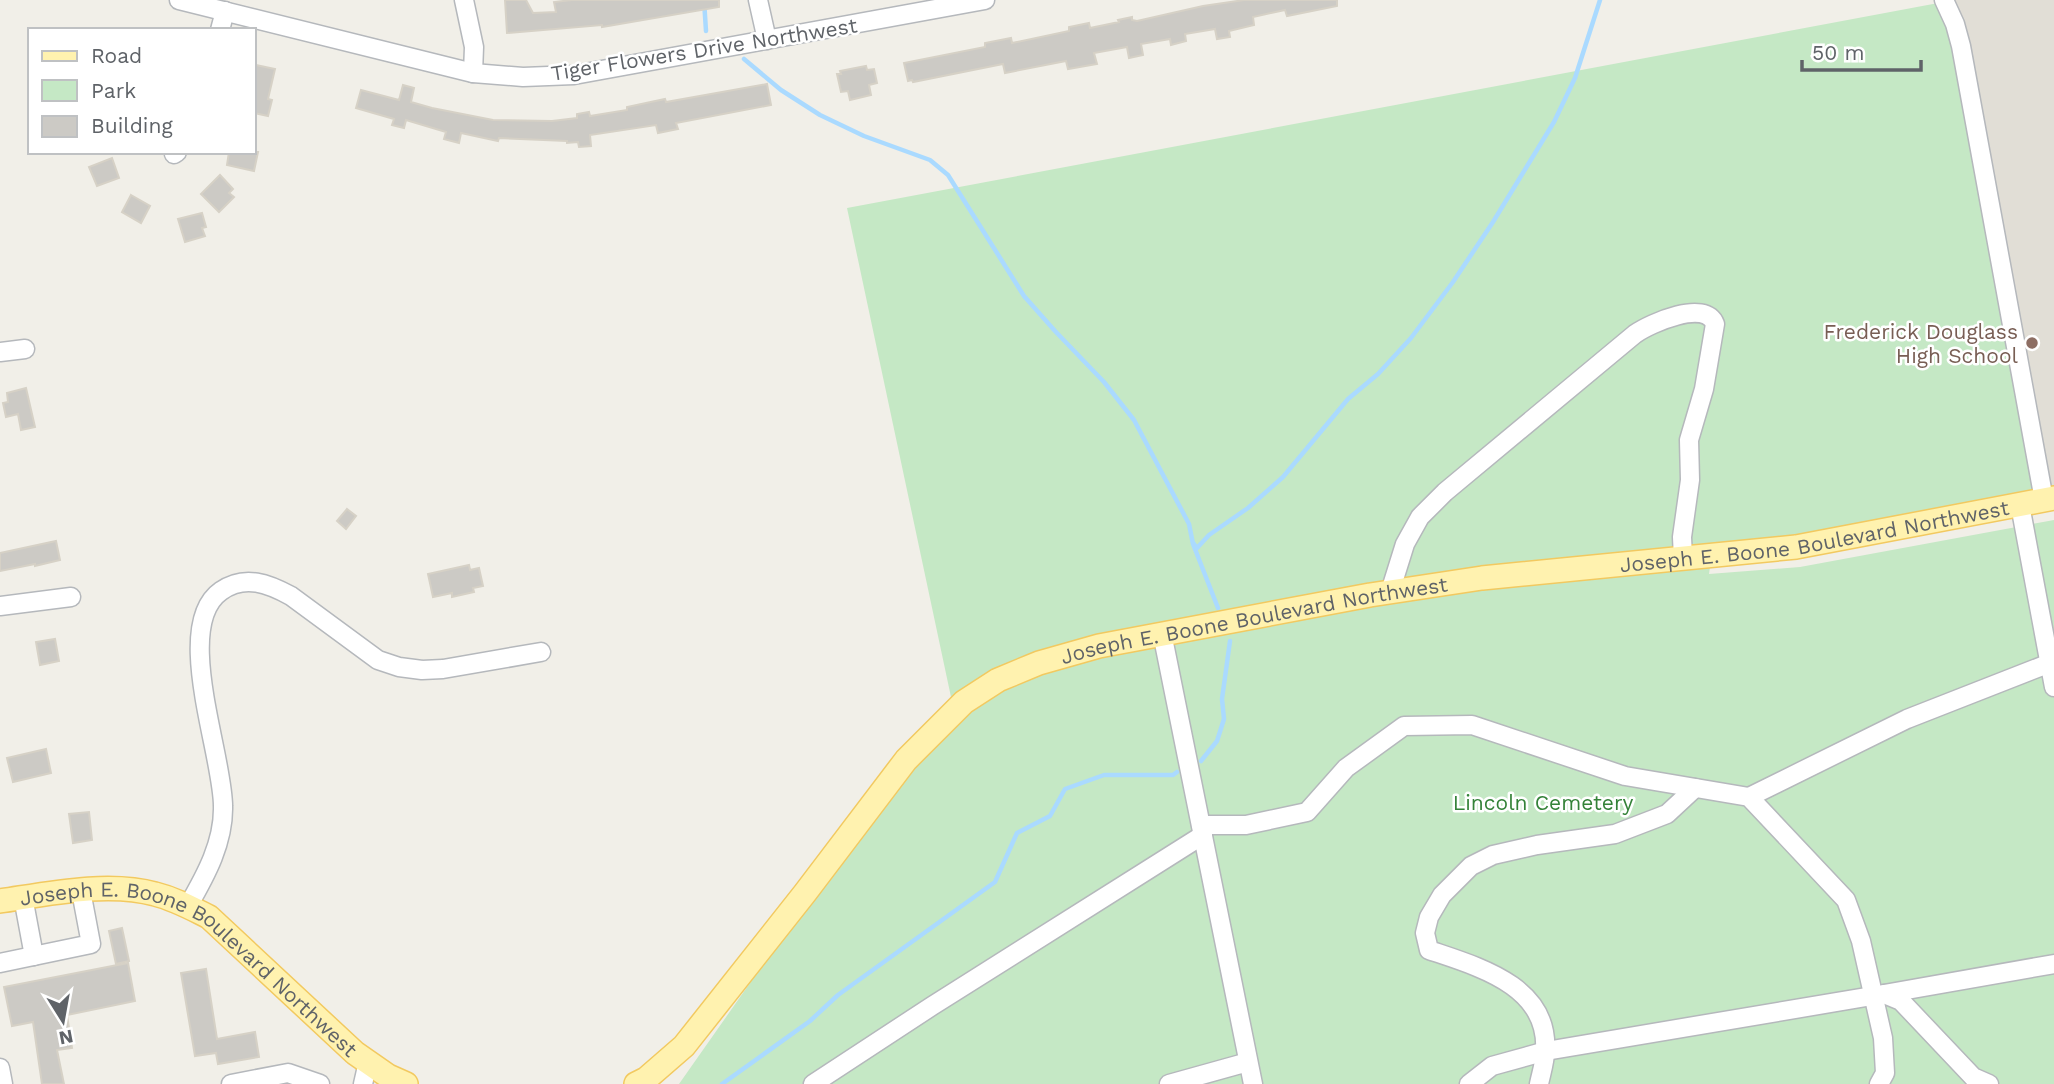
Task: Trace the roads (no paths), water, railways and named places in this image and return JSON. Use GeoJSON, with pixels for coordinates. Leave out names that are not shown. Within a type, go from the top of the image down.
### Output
{"type":"FeatureCollection","features":[{"type":"Feature","properties":{"kind":"main road","name":"Joseph E. Boone Boulevard Northwest"},"geometry":{"type":"LineString","coordinates":[[636,1084],[646,1079],[684,1046],[906,760],[964,702],[998,680],[1038,663],[1099,646],[1390,592],[1482,578],[1796,547],[2049,499]]}},
{"type":"Feature","properties":{"kind":"main road","name":"Joseph E. Boone Boulevard Northwest"},"geometry":{"type":"LineString","coordinates":[[0,901],[119,889],[152,893],[188,906],[209,918],[355,1053],[366,1073],[406,1084]]}},
{"type":"Feature","properties":{"kind":"street","name":"Tiger Flowers Drive Northwest"},"geometry":{"type":"LineString","coordinates":[[179,0],[473,73],[523,77],[574,75],[985,0]]}},
{"type":"Feature","properties":{"kind":"street"},"geometry":{"type":"LineString","coordinates":[[464,0],[474,47],[473,73]]}},
{"type":"Feature","properties":{"kind":"street"},"geometry":{"type":"LineString","coordinates":[[758,0],[766,40]]}},
{"type":"Feature","properties":{"kind":"street"},"geometry":{"type":"LineString","coordinates":[[1944,0],[1955,23],[1961,46],[2049,499]]}},
{"type":"Feature","properties":{"kind":"street"},"geometry":{"type":"LineString","coordinates":[[221,28],[225,11]]}},
{"type":"Feature","properties":{"kind":"street"},"geometry":{"type":"LineString","coordinates":[[1390,592],[1405,544],[1420,517],[1445,492],[1635,334],[1658,320],[1688,314],[1706,314],[1715,324],[1704,389],[1689,440],[1690,480],[1682,537],[1683,558]]}},
{"type":"Feature","properties":{"kind":"street"},"geometry":{"type":"LineString","coordinates":[[0,352],[25,349]]}},
{"type":"Feature","properties":{"kind":"street"},"geometry":{"type":"LineString","coordinates":[[2020,505],[2054,687]]}},
{"type":"Feature","properties":{"kind":"street"},"geometry":{"type":"LineString","coordinates":[[188,906],[207,870],[222,827],[222,792],[199,643],[205,609],[216,595],[228,586],[244,581],[276,588],[291,596],[378,660],[399,667],[443,669],[541,652]]}},
{"type":"Feature","properties":{"kind":"street"},"geometry":{"type":"LineString","coordinates":[[0,606],[71,597]]}},
{"type":"Feature","properties":{"kind":"street"},"geometry":{"type":"LineString","coordinates":[[1162,634],[1252,1084]]}},
{"type":"Feature","properties":{"kind":"street"},"geometry":{"type":"LineString","coordinates":[[813,1084],[1202,830],[1246,825],[1307,812],[1346,768],[1404,726],[1472,725],[1625,776],[1749,797],[1907,719],[2050,663]]}},
{"type":"Feature","properties":{"kind":"street"},"geometry":{"type":"LineString","coordinates":[[1539,1084],[1546,1051],[1540,1015],[1522,992],[1485,968],[1429,950],[1425,933],[1429,917],[1443,895],[1471,866],[1493,855],[1537,845],[1615,834],[1667,814],[1695,788]]}},
{"type":"Feature","properties":{"kind":"street"},"geometry":{"type":"LineString","coordinates":[[1749,797],[1846,900],[1879,995],[1885,1073],[1879,1084]]}},
{"type":"Feature","properties":{"kind":"street"},"geometry":{"type":"LineString","coordinates":[[0,963],[91,944],[81,891]]}},
{"type":"Feature","properties":{"kind":"street"},"geometry":{"type":"LineString","coordinates":[[23,897],[34,956]]}},
{"type":"Feature","properties":{"kind":"street"},"geometry":{"type":"LineString","coordinates":[[1468,1084],[1492,1066],[1546,1051],[2054,964]]}},
{"type":"Feature","properties":{"kind":"street"},"geometry":{"type":"LineString","coordinates":[[1879,995],[1901,1001],[1973,1077],[1989,1084]]}},
{"type":"Feature","properties":{"kind":"street"},"geometry":{"type":"LineString","coordinates":[[1170,1084],[1248,1062]]}},
{"type":"Feature","properties":{"kind":"street"},"geometry":{"type":"LineString","coordinates":[[0,1068],[3,1084]]}},
{"type":"Feature","properties":{"kind":"street"},"geometry":{"type":"LineString","coordinates":[[231,1084],[288,1073],[320,1084]]}},
{"type":"Feature","properties":{"kind":"waterway"},"geometry":{"type":"LineString","coordinates":[[704,0],[706,31]]}},
{"type":"Feature","properties":{"kind":"waterway"},"geometry":{"type":"LineString","coordinates":[[1194,544],[1197,548],[1209,535],[1248,508],[1283,477],[1348,399],[1378,374],[1411,338],[1453,282],[1554,122],[1575,78],[1600,0]]}},
{"type":"Feature","properties":{"kind":"waterway"},"geometry":{"type":"LineString","coordinates":[[744,59],[781,90],[820,115],[864,136],[930,160],[948,175],[1024,296],[1104,382],[1134,420],[1189,524],[1193,544],[1218,608]]}},
{"type":"Feature","properties":{"kind":"waterway"},"geometry":{"type":"LineString","coordinates":[[1201,761],[1217,741],[1224,719],[1222,699],[1230,641]]}},
{"type":"Feature","properties":{"kind":"waterway"},"geometry":{"type":"LineString","coordinates":[[722,1084],[810,1021],[838,995],[995,882],[1017,833],[1050,816],[1065,789],[1104,775],[1173,775],[1177,772]]}},
{"type":"Feature","properties":{"kind":"place","name":"Frederick Douglass High School"},"geometry":{"type":"Point","coordinates":[2032,343]}},
{"type":"Feature","properties":{"kind":"park label","name":"Lincoln Cemetery"},"geometry":{"type":"Point","coordinates":[1543,802]}}]}
